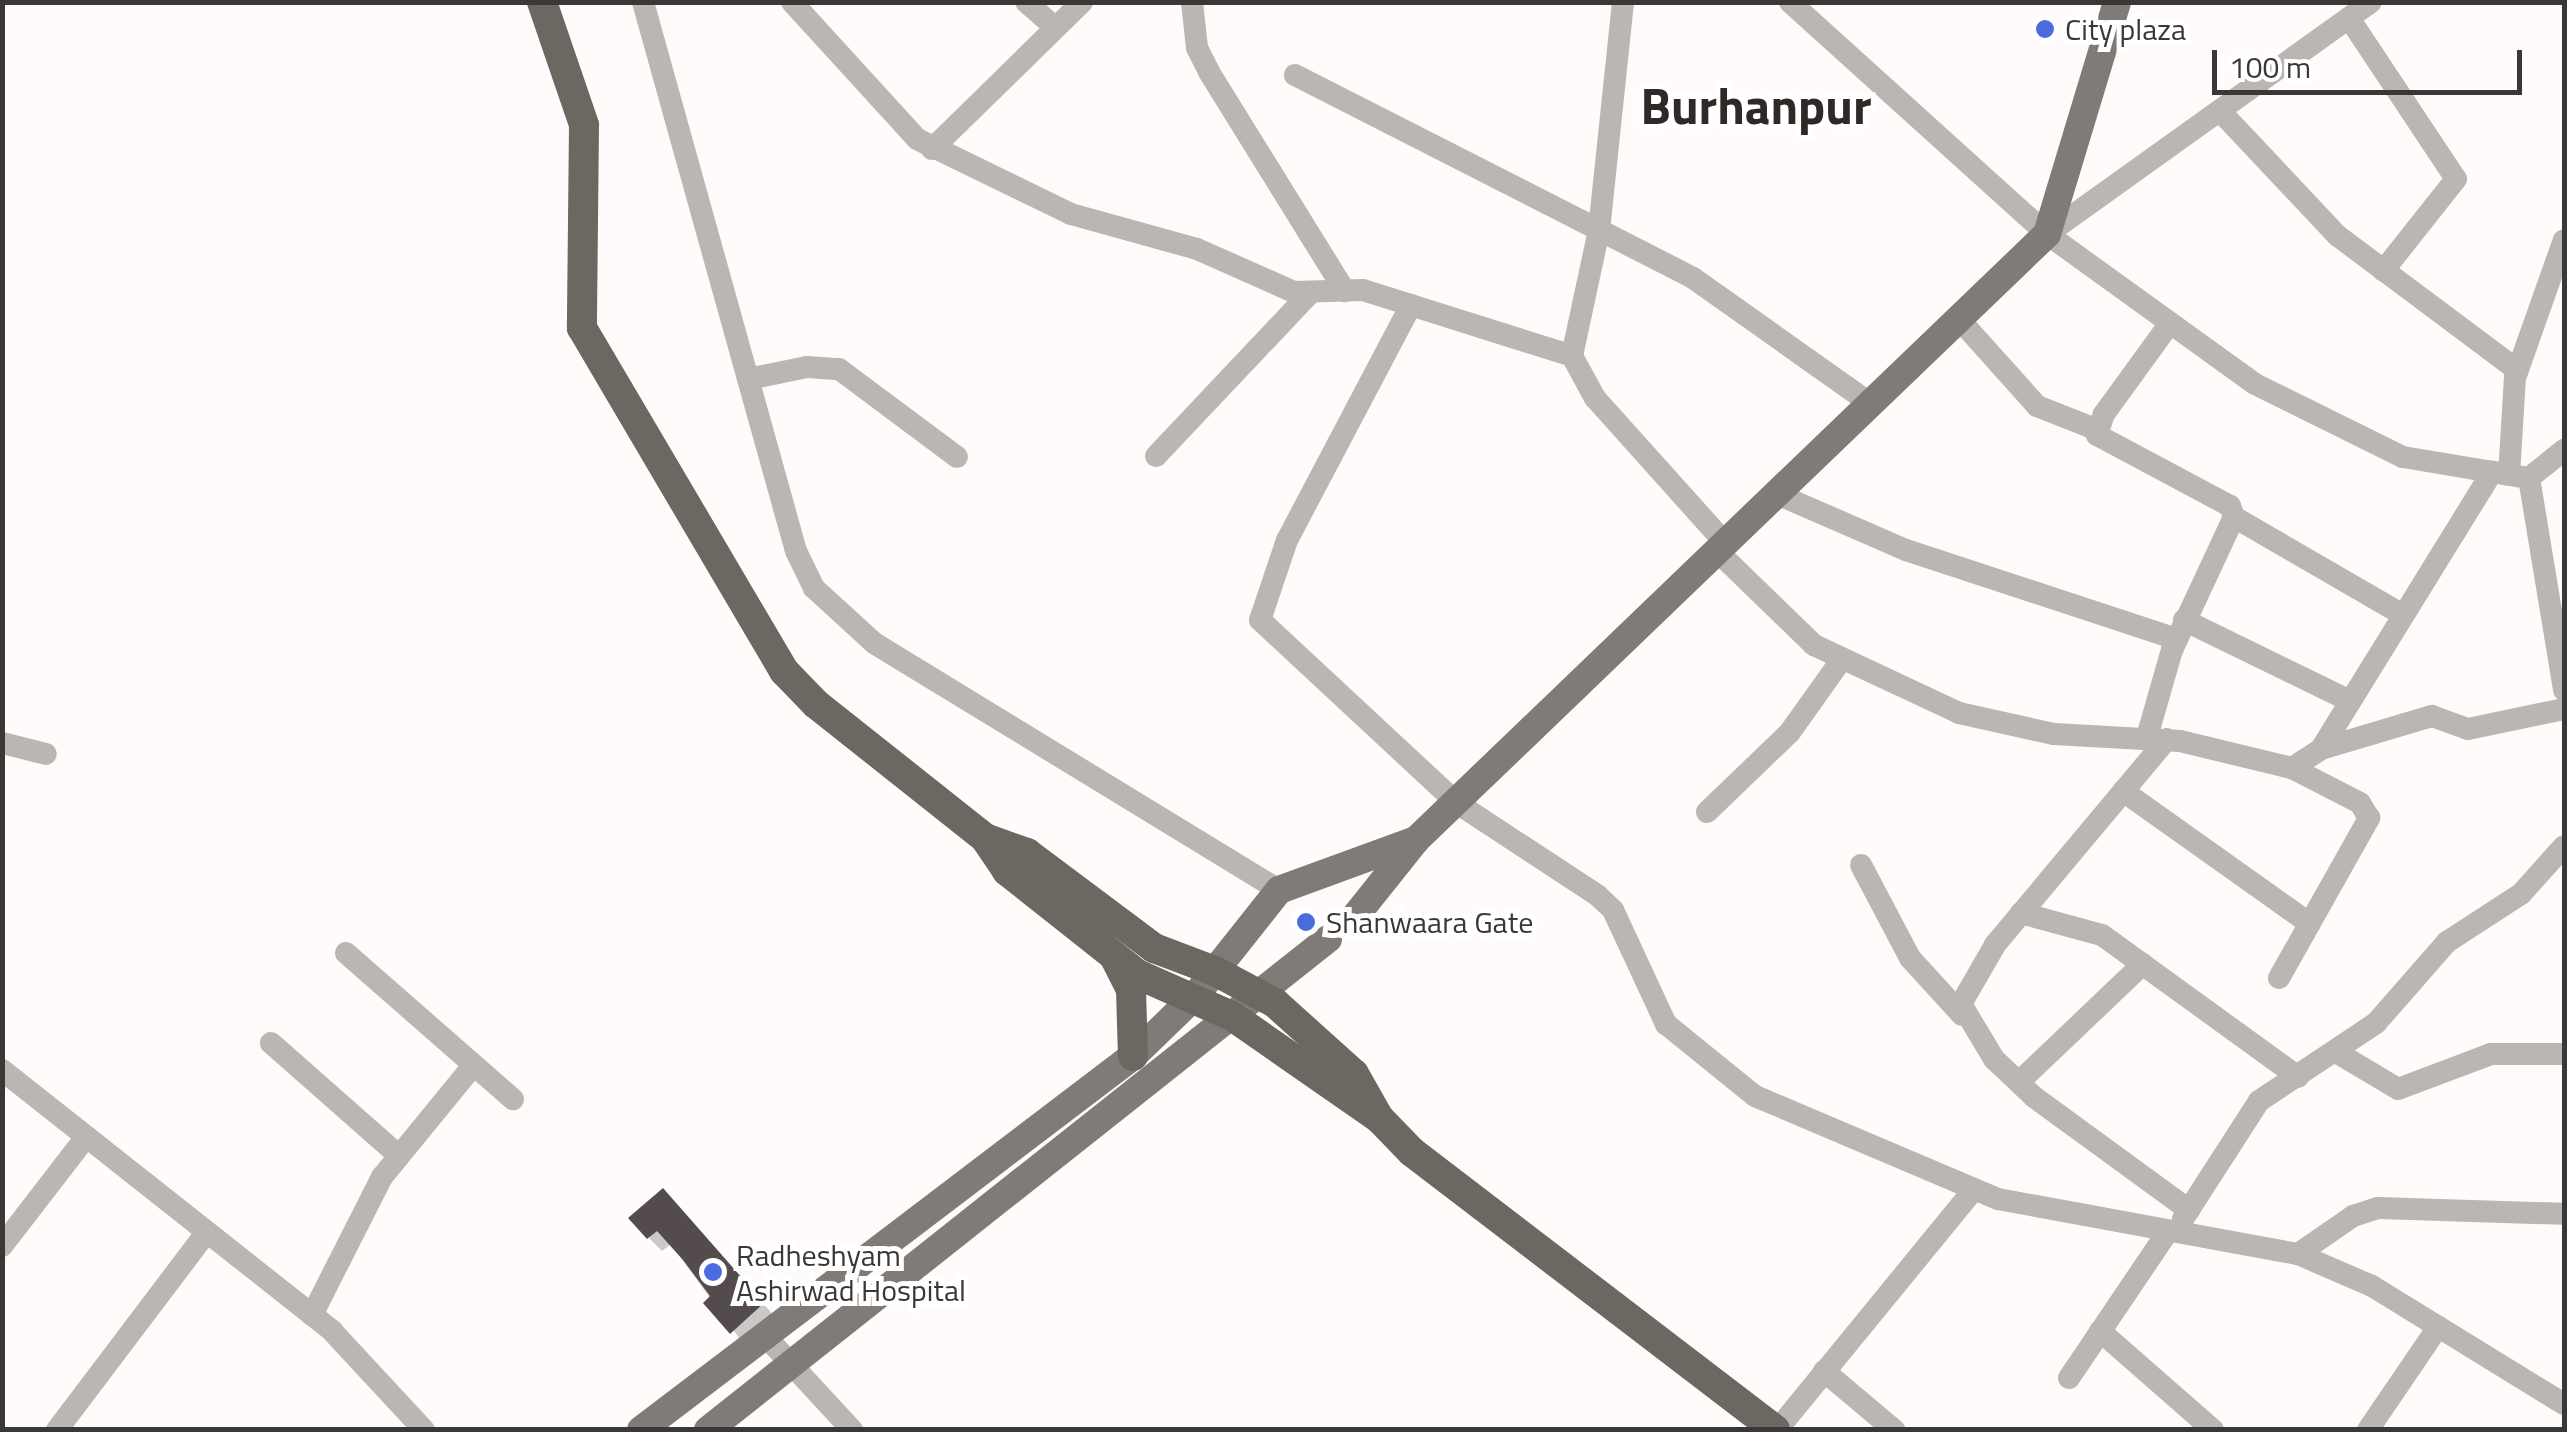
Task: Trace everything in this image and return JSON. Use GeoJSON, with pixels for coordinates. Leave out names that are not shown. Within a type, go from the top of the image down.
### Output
{"type":"FeatureCollection","features":[{"type":"Feature","properties":{"kind":"highway"},"geometry":{"type":"LineString","coordinates":[[542,2],[584,125],[578,280],[582,328],[594,356],[784,671],[816,704],[985,838],[1027,853],[1154,948],[1215,971],[1258,994],[1354,1074],[1379,1118]]}},
{"type":"Feature","properties":{"kind":"highway"},"geometry":{"type":"LineString","coordinates":[[985,838],[1006,871],[1137,974],[1196,996],[1232,1016],[1379,1118],[1508,1230],[1694,1362],[1776,1430]]}},
{"type":"Feature","properties":{"kind":"highway"},"geometry":{"type":"LineString","coordinates":[[1113,955],[1131,990],[1133,1056]]}},
{"type":"Feature","properties":{"kind":"main road"},"geometry":{"type":"LineString","coordinates":[[1353,918],[1416,840],[2048,234],[2117,2]]}},
{"type":"Feature","properties":{"kind":"main road"},"geometry":{"type":"LineString","coordinates":[[641,1430],[1133,1056],[1196,996],[1279,890],[1416,840]]}},
{"type":"Feature","properties":{"kind":"main road"},"geometry":{"type":"LineString","coordinates":[[708,1430],[1328,939]]}},
{"type":"Feature","properties":{"kind":"street"},"geometry":{"type":"LineString","coordinates":[[644,2],[796,551],[814,588],[842,618],[1279,890]]}},
{"type":"Feature","properties":{"kind":"street"},"geometry":{"type":"LineString","coordinates":[[792,2],[893,117],[932,149],[1071,214],[1197,249],[1308,294],[1345,290],[1411,305],[1572,356]]}},
{"type":"Feature","properties":{"kind":"street"},"geometry":{"type":"LineString","coordinates":[[1026,2],[1055,28]]}},
{"type":"Feature","properties":{"kind":"street"},"geometry":{"type":"LineString","coordinates":[[932,149],[1082,2]]}},
{"type":"Feature","properties":{"kind":"street"},"geometry":{"type":"LineString","coordinates":[[1192,2],[1197,48],[1209,72],[1345,290]]}},
{"type":"Feature","properties":{"kind":"street"},"geometry":{"type":"LineString","coordinates":[[1623,2],[1599,230],[1572,356],[1595,398],[1722,548],[1807,640],[1842,659],[1967,716],[2054,734],[2157,738],[2292,768],[2360,803],[2369,818],[2280,978]]}},
{"type":"Feature","properties":{"kind":"street"},"geometry":{"type":"LineString","coordinates":[[1790,2],[2048,234],[2255,384],[2403,457],[2510,475]]}},
{"type":"Feature","properties":{"kind":"street"},"geometry":{"type":"LineString","coordinates":[[2048,234],[2371,2]]}},
{"type":"Feature","properties":{"kind":"street"},"geometry":{"type":"LineString","coordinates":[[2349,18],[2456,179],[2383,271]]}},
{"type":"Feature","properties":{"kind":"street"},"geometry":{"type":"LineString","coordinates":[[1296,75],[1707,286],[1872,404]]}},
{"type":"Feature","properties":{"kind":"street"},"geometry":{"type":"LineString","coordinates":[[2220,111],[2338,236],[2517,370]]}},
{"type":"Feature","properties":{"kind":"street"},"geometry":{"type":"LineString","coordinates":[[2564,240],[2517,370],[2510,475],[2564,690]]}},
{"type":"Feature","properties":{"kind":"street"},"geometry":{"type":"LineString","coordinates":[[1156,456],[1308,294]]}},
{"type":"Feature","properties":{"kind":"street"},"geometry":{"type":"LineString","coordinates":[[1411,305],[1287,540],[1260,620],[1456,803],[1605,902],[1666,1024],[1754,1096],[1974,1189],[2169,1234],[2298,1254],[2372,1286],[2564,1404]]}},
{"type":"Feature","properties":{"kind":"street"},"geometry":{"type":"LineString","coordinates":[[1959,319],[2037,406],[2098,430],[2103,443],[2230,506],[2234,517],[2404,615]]}},
{"type":"Feature","properties":{"kind":"street"},"geometry":{"type":"LineString","coordinates":[[2098,430],[2170,323]]}},
{"type":"Feature","properties":{"kind":"street"},"geometry":{"type":"LineString","coordinates":[[748,379],[807,367],[838,369],[957,457]]}},
{"type":"Feature","properties":{"kind":"street"},"geometry":{"type":"LineString","coordinates":[[2322,749],[2404,615],[2510,475],[2564,450]]}},
{"type":"Feature","properties":{"kind":"street"},"geometry":{"type":"LineString","coordinates":[[1777,494],[1906,550],[2180,630],[2350,701]]}},
{"type":"Feature","properties":{"kind":"street"},"geometry":{"type":"LineString","coordinates":[[1962,1015],[1966,989],[2021,913],[2124,791],[2157,738],[2180,630],[2234,517]]}},
{"type":"Feature","properties":{"kind":"street"},"geometry":{"type":"LineString","coordinates":[[1707,812],[1790,732],[1842,659]]}},
{"type":"Feature","properties":{"kind":"street"},"geometry":{"type":"LineString","coordinates":[[2292,768],[2322,749],[2432,716],[2468,729],[2564,709]]}},
{"type":"Feature","properties":{"kind":"street"},"geometry":{"type":"LineString","coordinates":[[2,743],[46,754]]}},
{"type":"Feature","properties":{"kind":"street"},"geometry":{"type":"LineString","coordinates":[[2124,791],[2310,924]]}},
{"type":"Feature","properties":{"kind":"street"},"geometry":{"type":"LineString","coordinates":[[2069,1378],[2189,1210],[2259,1101],[2376,1023],[2447,942],[2521,894],[2564,846]]}},
{"type":"Feature","properties":{"kind":"street"},"geometry":{"type":"LineString","coordinates":[[1862,866],[1910,958],[2019,1082],[2189,1210]]}},
{"type":"Feature","properties":{"kind":"street"},"geometry":{"type":"LineString","coordinates":[[2021,913],[2083,926],[2143,964],[2298,1077]]}},
{"type":"Feature","properties":{"kind":"street"},"geometry":{"type":"LineString","coordinates":[[346,954],[513,1100]]}},
{"type":"Feature","properties":{"kind":"street"},"geometry":{"type":"LineString","coordinates":[[2019,1082],[2143,964]]}},
{"type":"Feature","properties":{"kind":"street"},"geometry":{"type":"LineString","coordinates":[[271,1043],[398,1155]]}},
{"type":"Feature","properties":{"kind":"street"},"geometry":{"type":"LineString","coordinates":[[2336,1052],[2398,1089],[2492,1054],[2564,1054]]}},
{"type":"Feature","properties":{"kind":"street"},"geometry":{"type":"LineString","coordinates":[[312,1316],[398,1155],[474,1066]]}},
{"type":"Feature","properties":{"kind":"street"},"geometry":{"type":"LineString","coordinates":[[2,1070],[312,1316],[424,1430]]}},
{"type":"Feature","properties":{"kind":"street"},"geometry":{"type":"LineString","coordinates":[[2,1246],[86,1136]]}},
{"type":"Feature","properties":{"kind":"street"},"geometry":{"type":"LineString","coordinates":[[1776,1430],[1974,1189]]}},
{"type":"Feature","properties":{"kind":"street"},"geometry":{"type":"LineString","coordinates":[[2298,1254],[2353,1216],[2378,1208],[2564,1214]]}},
{"type":"Feature","properties":{"kind":"street"},"geometry":{"type":"LineString","coordinates":[[57,1430],[207,1232]]}},
{"type":"Feature","properties":{"kind":"street"},"geometry":{"type":"LineString","coordinates":[[2368,1430],[2438,1326]]}},
{"type":"Feature","properties":{"kind":"street"},"geometry":{"type":"LineString","coordinates":[[2100,1331],[2213,1430]]}},
{"type":"Feature","properties":{"kind":"street"},"geometry":{"type":"LineString","coordinates":[[766,1337],[788,1366],[852,1430]]}},
{"type":"Feature","properties":{"kind":"street"},"geometry":{"type":"LineString","coordinates":[[1824,1371],[1894,1430]]}},
{"type":"Feature","properties":{"kind":"building"},"geometry":{"type":"Polygon","coordinates":[[[663,1188],[764,1303],[730,1334],[703,1303],[710,1296],[683,1260],[657,1231],[647,1239],[628,1218],[663,1188]]]}},
{"type":"Feature","properties":{"kind":"place","name":"City plaza"},"geometry":{"type":"Point","coordinates":[2045,29]}},
{"type":"Feature","properties":{"kind":"place","name":"Shanwaara Gate"},"geometry":{"type":"Point","coordinates":[1306,922]}},
{"type":"Feature","properties":{"kind":"place","name":"Radheshyam Ashirwad Hospital"},"geometry":{"type":"Point","coordinates":[713,1272]}},
{"type":"Feature","properties":{"kind":"district","name":"Burhanpur"},"geometry":{"type":"Point","coordinates":[1756,106]}}]}
